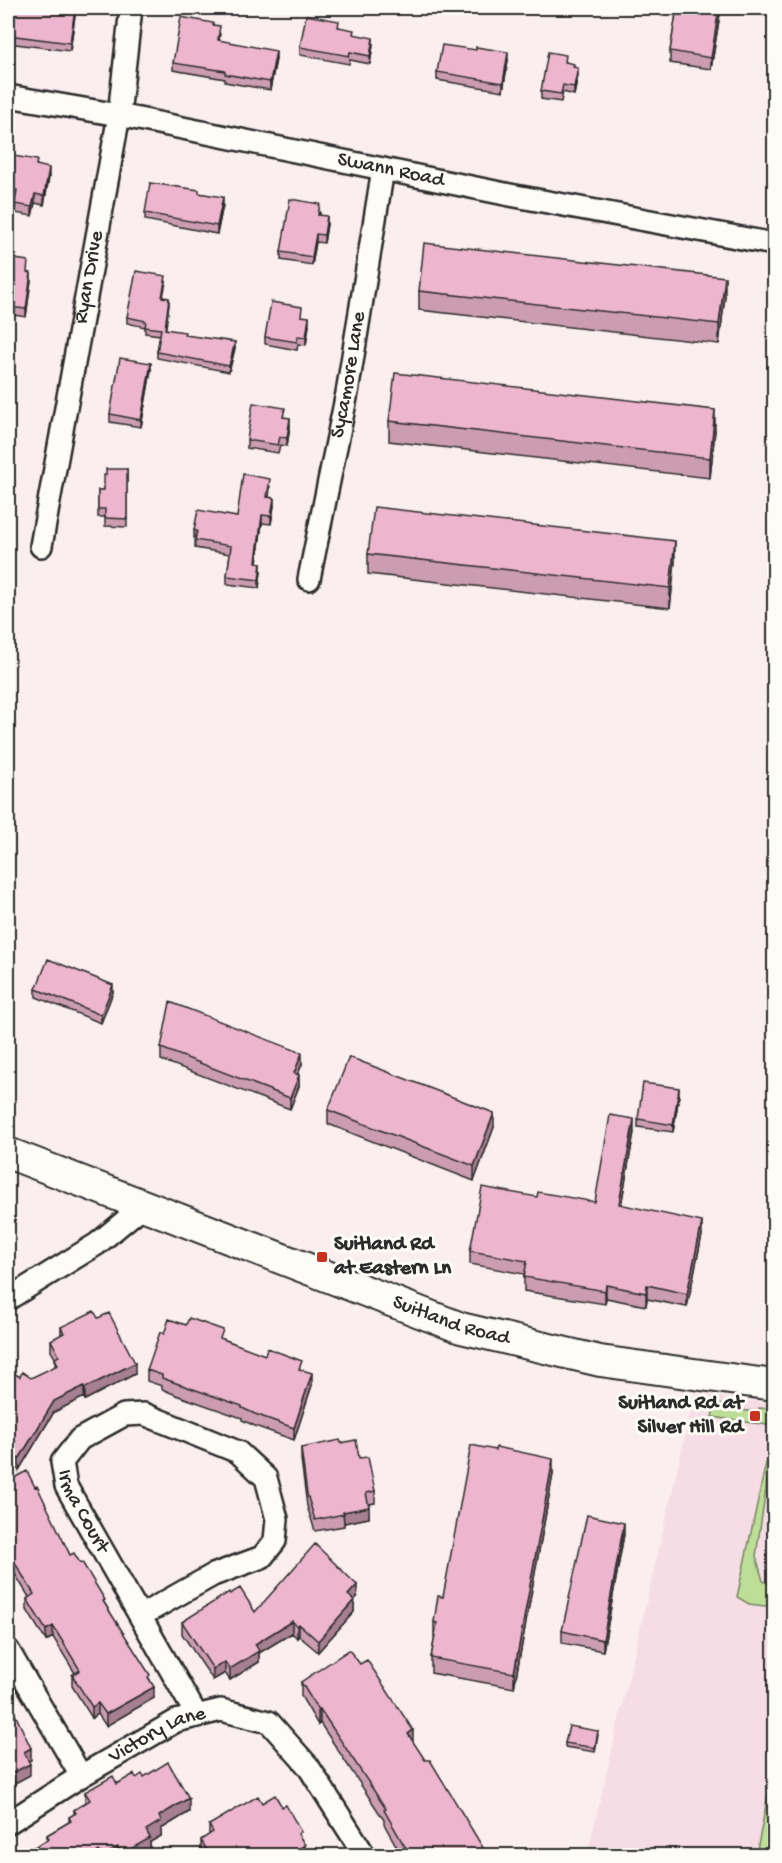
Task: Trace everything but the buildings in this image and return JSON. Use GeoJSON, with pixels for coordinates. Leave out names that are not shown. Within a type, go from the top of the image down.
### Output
{"type":"FeatureCollection","features":[{"type":"Feature","properties":{"kind":"main road","name":"Suitland Road"},"geometry":{"type":"LineString","coordinates":[[8,1153],[461,1328],[600,1361],[774,1385]]}},
{"type":"Feature","properties":{"kind":"street","name":"Ryan Drive"},"geometry":{"type":"LineString","coordinates":[[41,546],[119,115],[131,8]]}},
{"type":"Feature","properties":{"kind":"street","name":"Swann Road"},"geometry":{"type":"LineString","coordinates":[[8,96],[119,115],[510,195],[774,244]]}},
{"type":"Feature","properties":{"kind":"street","name":"Sycamore Lane"},"geometry":{"type":"LineString","coordinates":[[309,579],[346,393],[383,169]]}},
{"type":"Feature","properties":{"kind":"street"},"geometry":{"type":"LineString","coordinates":[[8,1299],[97,1244],[143,1206]]}},
{"type":"Feature","properties":{"kind":"street","name":"Irma Court"},"geometry":{"type":"LineString","coordinates":[[140,1616],[213,1575],[262,1557],[274,1542],[277,1519],[266,1478],[238,1452],[144,1414],[124,1415],[80,1439],[62,1462],[66,1486],[140,1616],[197,1716]]}},
{"type":"Feature","properties":{"kind":"street"},"geometry":{"type":"LineString","coordinates":[[8,1650],[81,1776]]}},
{"type":"Feature","properties":{"kind":"street","name":"Victory Lane"},"geometry":{"type":"LineString","coordinates":[[8,1823],[81,1776],[176,1721],[221,1710],[269,1722],[308,1766],[365,1856]]}},
{"type":"Feature","properties":{"kind":"shaded area"},"geometry":{"type":"Polygon","coordinates":[[[695,1394],[774,1403],[774,1855],[587,1856],[695,1394]]]}},
{"type":"Feature","properties":{"kind":"green space"},"geometry":{"type":"Polygon","coordinates":[[[715,1404],[739,1406],[739,1410],[758,1412],[759,1408],[774,1409],[774,1426],[712,1417],[715,1404]]]}},
{"type":"Feature","properties":{"kind":"green space"},"geometry":{"type":"Polygon","coordinates":[[[774,1426],[774,1460],[770,1461],[756,1556],[763,1581],[774,1585],[774,1607],[749,1604],[737,1597],[774,1426]]]}},
{"type":"Feature","properties":{"kind":"green space"},"geometry":{"type":"Polygon","coordinates":[[[774,1765],[774,1824],[768,1855],[756,1855],[774,1765]]]}},
{"type":"Feature","properties":{"kind":"place","name":"Suitland Rd at Eastern Ln"},"geometry":{"type":"Point","coordinates":[322,1257]}},
{"type":"Feature","properties":{"kind":"place","name":"Suitland Rd at Silver Hill Rd"},"geometry":{"type":"Point","coordinates":[755,1416]}}]}
